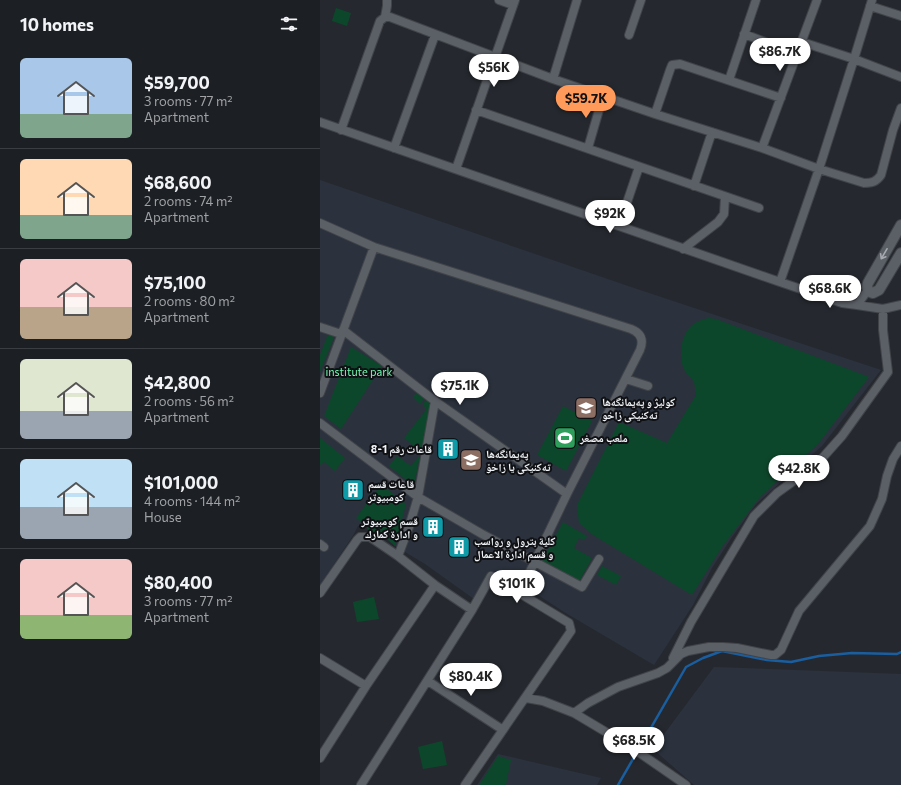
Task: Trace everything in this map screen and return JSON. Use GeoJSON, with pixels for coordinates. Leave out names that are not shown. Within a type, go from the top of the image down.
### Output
{"type":"FeatureCollection","features":[{"type":"Feature","properties":{"kind":"street"},"geometry":{"type":"LineString","coordinates":[[385,17],[388,6],[387,0]]}},
{"type":"Feature","properties":{"kind":"street"},"geometry":{"type":"LineString","coordinates":[[456,169],[514,3],[499,0]]}},
{"type":"Feature","properties":{"kind":"street"},"geometry":{"type":"LineString","coordinates":[[553,79],[577,0]]}},
{"type":"Feature","properties":{"kind":"street"},"geometry":{"type":"LineString","coordinates":[[629,35],[641,0]]}},
{"type":"Feature","properties":{"kind":"street"},"geometry":{"type":"LineString","coordinates":[[729,80],[756,0]]}},
{"type":"Feature","properties":{"kind":"street"},"geometry":{"type":"LineString","coordinates":[[762,148],[817,0]]}},
{"type":"Feature","properties":{"kind":"street"},"geometry":{"type":"LineString","coordinates":[[780,282],[819,169],[871,3],[901,16]]}},
{"type":"Feature","properties":{"kind":"street"},"geometry":{"type":"LineString","coordinates":[[341,130],[380,20],[385,17],[390,17],[553,79],[864,183],[877,181],[882,175],[893,130],[901,108]]}},
{"type":"Feature","properties":{"kind":"street"},"geometry":{"type":"LineString","coordinates":[[744,34],[797,54]]}},
{"type":"Feature","properties":{"kind":"street"},"geometry":{"type":"LineString","coordinates":[[394,148],[435,35]]}},
{"type":"Feature","properties":{"kind":"street"},"geometry":{"type":"LineString","coordinates":[[802,42],[854,59],[901,77]]}},
{"type":"Feature","properties":{"kind":"street"},"geometry":{"type":"LineString","coordinates":[[655,114],[672,65],[680,64],[781,98]]}},
{"type":"Feature","properties":{"kind":"street"},"geometry":{"type":"LineString","coordinates":[[588,148],[603,96]]}},
{"type":"Feature","properties":{"kind":"street"},"geometry":{"type":"LineString","coordinates":[[476,110],[759,208]]}},
{"type":"Feature","properties":{"kind":"street"},"geometry":{"type":"LineString","coordinates":[[320,122],[842,303],[883,309],[901,305]]}},
{"type":"Feature","properties":{"kind":"street"},"geometry":{"type":"LineString","coordinates":[[694,186],[712,132]]}},
{"type":"Feature","properties":{"kind":"street"},"geometry":{"type":"LineString","coordinates":[[620,226],[639,167]]}},
{"type":"Feature","properties":{"kind":"street"},"geometry":{"type":"LineString","coordinates":[[683,249],[718,222],[724,214],[725,197]]}},
{"type":"Feature","properties":{"kind":"street"},"geometry":{"type":"LineString","coordinates":[[320,223],[374,247],[635,331],[641,337],[642,346],[567,494],[524,584]]}},
{"type":"Feature","properties":{"kind":"street"},"geometry":{"type":"LineString","coordinates":[[857,305],[868,290],[868,283],[901,225]]}},
{"type":"Feature","properties":{"kind":"street"},"geometry":{"type":"LineString","coordinates":[[320,392],[374,247]]}},
{"type":"Feature","properties":{"kind":"street"},"geometry":{"type":"LineString","coordinates":[[868,290],[873,293],[879,290],[901,253]]}},
{"type":"Feature","properties":{"kind":"street"},"geometry":{"type":"LineString","coordinates":[[670,664],[691,622],[754,516],[777,493],[817,464],[842,436],[888,372],[883,330],[883,309]]}},
{"type":"Feature","properties":{"kind":"street"},"geometry":{"type":"LineString","coordinates":[[320,327],[342,332],[435,401],[567,494]]}},
{"type":"Feature","properties":{"kind":"street"},"geometry":{"type":"LineString","coordinates":[[626,379],[648,386]]}},
{"type":"Feature","properties":{"kind":"street"},"geometry":{"type":"LineString","coordinates":[[398,556],[409,528],[418,497],[435,401]]}},
{"type":"Feature","properties":{"kind":"street"},"geometry":{"type":"LineString","coordinates":[[320,423],[418,497],[582,587],[599,559]]}},
{"type":"Feature","properties":{"kind":"street"},"geometry":{"type":"LineString","coordinates":[[574,713],[603,694],[628,683],[658,673],[681,654],[688,651],[709,647],[737,648],[768,655],[775,655],[779,653],[799,611],[870,526],[882,499],[887,476],[893,460],[901,446]]}},
{"type":"Feature","properties":{"kind":"street"},"geometry":{"type":"LineString","coordinates":[[320,593],[360,537],[370,537],[398,556],[435,585],[472,610]]}},
{"type":"Feature","properties":{"kind":"street"},"geometry":{"type":"LineString","coordinates":[[360,785],[428,681],[472,610],[491,576],[569,623],[571,631],[465,785]]}},
{"type":"Feature","properties":{"kind":"street"},"geometry":{"type":"LineString","coordinates":[[320,758],[366,686],[435,585]]}},
{"type":"Feature","properties":{"kind":"street"},"geometry":{"type":"LineString","coordinates":[[320,658],[366,686]]}},
{"type":"Feature","properties":{"kind":"street"},"geometry":{"type":"LineString","coordinates":[[428,681],[503,730]]}},
{"type":"Feature","properties":{"kind":"street"},"geometry":{"type":"LineString","coordinates":[[526,698],[553,704],[574,713],[631,747],[686,785]]}},
{"type":"Feature","properties":{"kind":"shaded area","name":"كوليژ و په‌يمانگه‌ها ته‌كنيكى زاخو"},"geometry":{"type":"Polygon","coordinates":[[[320,180],[631,287],[881,370],[822,446],[756,504],[712,568],[693,605],[654,665],[564,612],[503,572],[496,571],[491,573],[474,599],[425,564],[395,546],[386,538],[368,531],[367,526],[358,526],[320,585],[320,180]]]}},
{"type":"Feature","properties":{"kind":"shaded area"},"geometry":{"type":"Polygon","coordinates":[[[714,667],[901,674],[901,785],[694,785],[653,749],[714,667]]]}},
{"type":"Feature","properties":{"kind":"shaded area"},"geometry":{"type":"Polygon","coordinates":[[[498,754],[601,778],[597,785],[477,785],[498,754]]]}},
{"type":"Feature","properties":{"kind":"green space"},"geometry":{"type":"Polygon","coordinates":[[[336,8],[351,13],[347,26],[332,21],[336,8]]]}},
{"type":"Feature","properties":{"kind":"green space"},"geometry":{"type":"Polygon","coordinates":[[[592,202],[605,207],[606,213],[586,206],[592,202]]]}},
{"type":"Feature","properties":{"kind":"green space"},"geometry":{"type":"Polygon","coordinates":[[[709,318],[716,319],[869,377],[818,444],[760,497],[722,547],[692,595],[593,535],[579,523],[577,505],[619,422],[667,443],[696,395],[694,382],[683,367],[681,355],[682,342],[692,325],[709,318]]]}},
{"type":"Feature","properties":{"kind":"green space"},"geometry":{"type":"Polygon","coordinates":[[[328,334],[334,337],[320,372],[320,355],[328,334]]]}},
{"type":"Feature","properties":{"kind":"green space","name":"institute park"},"geometry":{"type":"Polygon","coordinates":[[[351,347],[382,366],[341,429],[324,416],[351,347]]]}},
{"type":"Feature","properties":{"kind":"green space"},"geometry":{"type":"Polygon","coordinates":[[[453,378],[457,378],[465,383],[466,393],[464,396],[457,392],[460,388],[456,385],[452,388],[447,384],[453,378]]]}},
{"type":"Feature","properties":{"kind":"green space"},"geometry":{"type":"Polygon","coordinates":[[[417,392],[425,397],[420,404],[413,397],[417,392]]]}},
{"type":"Feature","properties":{"kind":"green space"},"geometry":{"type":"Polygon","coordinates":[[[427,398],[433,403],[421,452],[404,438],[426,410],[423,404],[427,398]]]}},
{"type":"Feature","properties":{"kind":"green space","name":"ملعب مصغر"},"geometry":{"type":"Polygon","coordinates":[[[563,406],[592,421],[566,471],[537,455],[563,406]]]}},
{"type":"Feature","properties":{"kind":"green space"},"geometry":{"type":"Polygon","coordinates":[[[320,438],[345,458],[335,471],[324,462],[320,465],[320,438]]]}},
{"type":"Feature","properties":{"kind":"green space"},"geometry":{"type":"Polygon","coordinates":[[[420,455],[414,486],[389,466],[397,456],[411,466],[420,455]]]}},
{"type":"Feature","properties":{"kind":"green space"},"geometry":{"type":"Polygon","coordinates":[[[383,486],[406,504],[395,546],[386,538],[368,531],[367,526],[356,518],[376,491],[383,486]]]}},
{"type":"Feature","properties":{"kind":"green space"},"geometry":{"type":"Polygon","coordinates":[[[563,522],[587,536],[584,540],[579,538],[574,548],[592,558],[579,582],[542,561],[563,522]]]}},
{"type":"Feature","properties":{"kind":"green space"},"geometry":{"type":"Polygon","coordinates":[[[602,566],[621,576],[616,585],[597,575],[602,566]]]}},
{"type":"Feature","properties":{"kind":"green space"},"geometry":{"type":"Polygon","coordinates":[[[374,597],[379,619],[357,622],[353,602],[374,597]]]}},
{"type":"Feature","properties":{"kind":"green space"},"geometry":{"type":"Polygon","coordinates":[[[442,741],[447,765],[423,769],[418,747],[442,741]]]}},
{"type":"Feature","properties":{"kind":"green space"},"geometry":{"type":"Polygon","coordinates":[[[498,756],[511,760],[506,785],[479,785],[498,756]]]}},
{"type":"Feature","properties":{"kind":"waterway"},"geometry":{"type":"LineString","coordinates":[[618,785],[686,667],[703,658],[722,651],[767,660],[791,662],[819,656],[852,653],[897,654],[901,652]]}},
{"type":"Feature","properties":{"kind":"place","name":"كوليژ و په‌يمانگه‌ها ته‌كنيكى زاخو"},"geometry":{"type":"Point","coordinates":[586,408]}},
{"type":"Feature","properties":{"kind":"place","name":"ملعب مصغر"},"geometry":{"type":"Point","coordinates":[565,438]}},
{"type":"Feature","properties":{"kind":"place","name":"قاعات رقم 1-8"},"geometry":{"type":"Point","coordinates":[448,449]}},
{"type":"Feature","properties":{"kind":"place","name":"پەیمانگەها تەکنیکی یا زاخۆ"},"geometry":{"type":"Point","coordinates":[471,460]}},
{"type":"Feature","properties":{"kind":"place","name":"قاعات قسم کومبیوتر"},"geometry":{"type":"Point","coordinates":[353,490]}},
{"type":"Feature","properties":{"kind":"place","name":"قسم کومبیوتر و ادارة كمارك"},"geometry":{"type":"Point","coordinates":[433,527]}},
{"type":"Feature","properties":{"kind":"place","name":"كلية بترول و رواسب و قسم ادارة الاعمال"},"geometry":{"type":"Point","coordinates":[459,547]}}]}
